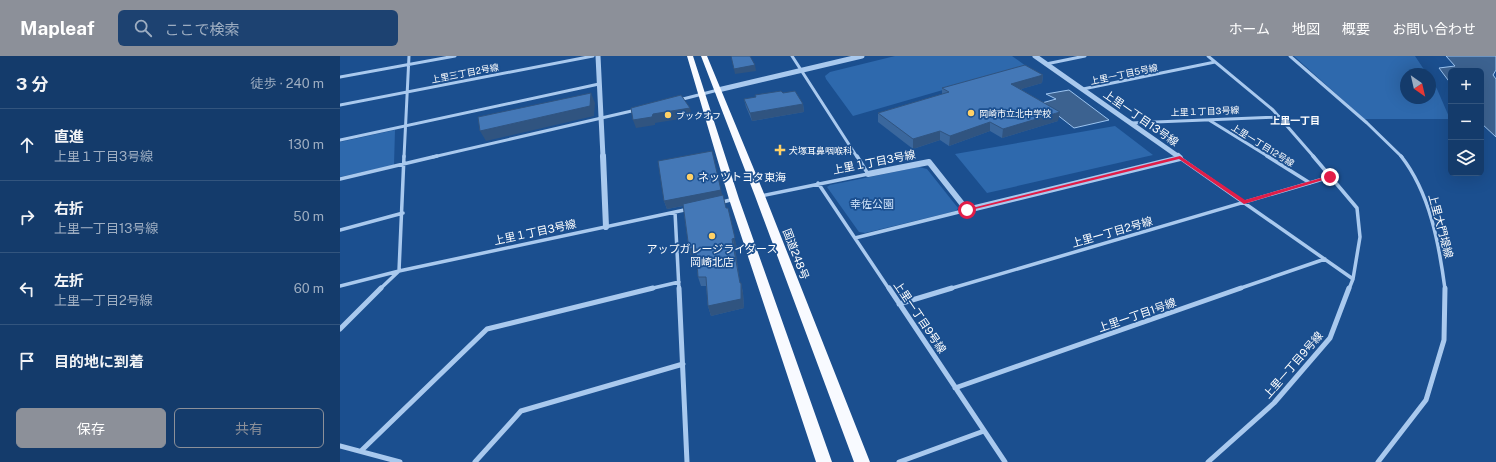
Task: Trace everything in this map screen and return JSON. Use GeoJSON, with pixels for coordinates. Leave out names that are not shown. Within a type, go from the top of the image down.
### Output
{"type":"FeatureCollection","features":[{"type":"Feature","properties":{"kind":"highway"},"geometry":{"type":"LineString","coordinates":[[690,56],[734,199],[824,462]]}},
{"type":"Feature","properties":{"kind":"highway","name":"国道248号"},"geometry":{"type":"LineString","coordinates":[[704,56],[760,196],[862,462]]}},
{"type":"Feature","properties":{"kind":"street"},"geometry":{"type":"LineString","coordinates":[[340,330],[399,271],[409,56]]}},
{"type":"Feature","properties":{"kind":"street"},"geometry":{"type":"LineString","coordinates":[[340,77],[455,56]]}},
{"type":"Feature","properties":{"kind":"street","name":"上里三丁目2号線"},"geometry":{"type":"LineString","coordinates":[[340,105],[593,56]]}},
{"type":"Feature","properties":{"kind":"street"},"geometry":{"type":"LineString","coordinates":[[598,56],[606,227]]}},
{"type":"Feature","properties":{"kind":"street"},"geometry":{"type":"LineString","coordinates":[[792,56],[868,174]]}},
{"type":"Feature","properties":{"kind":"street"},"geometry":{"type":"LineString","coordinates":[[671,102],[862,56]]}},
{"type":"Feature","properties":{"kind":"street","name":"上里一丁目13号線"},"geometry":{"type":"LineString","coordinates":[[1035,56],[1354,279]]}},
{"type":"Feature","properties":{"kind":"street"},"geometry":{"type":"LineString","coordinates":[[1046,64],[1085,56]]}},
{"type":"Feature","properties":{"kind":"street","name":"上里一丁目9号線"},"geometry":{"type":"LineString","coordinates":[[1208,56],[1280,117],[1357,208],[1360,237],[1354,279],[1330,338],[1274,403],[1208,462]]}},
{"type":"Feature","properties":{"kind":"street","name":"上里大門堤線"},"geometry":{"type":"LineString","coordinates":[[1290,56],[1367,123],[1399,154],[1411,169],[1423,193],[1440,251],[1446,295],[1444,340],[1426,400],[1378,462]]}},
{"type":"Feature","properties":{"kind":"street","name":"上里一丁目5号線"},"geometry":{"type":"LineString","coordinates":[[1083,90],[1215,62]]}},
{"type":"Feature","properties":{"kind":"street"},"geometry":{"type":"LineString","coordinates":[[340,140],[599,84]]}},
{"type":"Feature","properties":{"kind":"street"},"geometry":{"type":"LineString","coordinates":[[340,179],[640,109]]}},
{"type":"Feature","properties":{"kind":"street","name":"上里１丁目3号線"},"geometry":{"type":"LineString","coordinates":[[1131,123],[1280,117]]}},
{"type":"Feature","properties":{"kind":"street","name":"上里一丁目12号線"},"geometry":{"type":"LineString","coordinates":[[1209,120],[1310,183]]}},
{"type":"Feature","properties":{"kind":"street"},"geometry":{"type":"LineString","coordinates":[[855,238],[1180,158]]}},
{"type":"Feature","properties":{"kind":"street","name":"上里１丁目3号線"},"geometry":{"type":"LineString","coordinates":[[760,196],[818,183],[929,162],[967,210]]}},
{"type":"Feature","properties":{"kind":"street","name":"上里一丁目2号線"},"geometry":{"type":"LineString","coordinates":[[900,304],[1330,177]]}},
{"type":"Feature","properties":{"kind":"street","name":"上里一丁目9号線"},"geometry":{"type":"LineString","coordinates":[[818,183],[1004,462]]}},
{"type":"Feature","properties":{"kind":"street"},"geometry":{"type":"LineString","coordinates":[[712,204],[734,199]]}},
{"type":"Feature","properties":{"kind":"street","name":"上里１丁目3号線"},"geometry":{"type":"LineString","coordinates":[[340,286],[399,271],[697,207]]}},
{"type":"Feature","properties":{"kind":"street"},"geometry":{"type":"LineString","coordinates":[[675,212],[684,364],[687,462]]}},
{"type":"Feature","properties":{"kind":"street"},"geometry":{"type":"LineString","coordinates":[[340,230],[402,214]]}},
{"type":"Feature","properties":{"kind":"street","name":"上里一丁目1号線"},"geometry":{"type":"LineString","coordinates":[[955,388],[1325,259]]}},
{"type":"Feature","properties":{"kind":"street"},"geometry":{"type":"LineString","coordinates":[[362,450],[487,329],[679,282]]}},
{"type":"Feature","properties":{"kind":"street"},"geometry":{"type":"LineString","coordinates":[[475,462],[521,411],[684,364]]}},
{"type":"Feature","properties":{"kind":"street"},"geometry":{"type":"LineString","coordinates":[[899,462],[984,430]]}},
{"type":"Feature","properties":{"kind":"street"},"geometry":{"type":"LineString","coordinates":[[340,446],[362,450],[376,457],[400,462]]}},
{"type":"Feature","properties":{"kind":"green space"},"geometry":{"type":"Polygon","coordinates":[[[895,56],[1012,56],[1026,66],[853,116],[825,76],[830,72],[895,56]]]}},
{"type":"Feature","properties":{"kind":"green space"},"geometry":{"type":"Polygon","coordinates":[[[1294,56],[1415,56],[1423,68],[1400,68],[1400,104],[1436,104],[1436,87],[1448,114],[1448,119],[1364,119],[1294,56]]]}},
{"type":"Feature","properties":{"kind":"green space"},"geometry":{"type":"Polygon","coordinates":[[[1115,126],[1153,155],[987,193],[955,154],[1115,126]]]}},
{"type":"Feature","properties":{"kind":"green space"},"geometry":{"type":"Polygon","coordinates":[[[395,130],[394,165],[340,177],[340,142],[395,130]]]}},
{"type":"Feature","properties":{"kind":"green space","name":"幸佐公園"},"geometry":{"type":"Polygon","coordinates":[[[919,167],[927,169],[958,208],[956,211],[865,233],[859,232],[827,187],[830,185],[919,167]]]}},
{"type":"Feature","properties":{"kind":"shaded area"},"geometry":{"type":"Polygon","coordinates":[[[1446,56],[1496,56],[1496,70],[1493,75],[1496,79],[1496,137],[1484,126],[1484,68],[1448,68],[1448,80],[1439,68],[1455,66],[1446,56]]]}},
{"type":"Feature","properties":{"kind":"shaded area"},"geometry":{"type":"Polygon","coordinates":[[[1069,90],[1109,120],[1074,128],[1042,103],[1056,99],[1046,94],[1069,90]]]}},
{"type":"Feature","properties":{"kind":"building"},"geometry":{"type":"Polygon","coordinates":[[[731,56],[750,56],[755,65],[734,69],[731,56]]]}},
{"type":"Feature","properties":{"kind":"building"},"geometry":{"type":"Polygon","coordinates":[[[1025,65],[1043,75],[1011,84],[1060,112],[1003,129],[990,122],[950,136],[940,131],[913,139],[878,113],[949,92],[942,88],[1025,65]]]}},
{"type":"Feature","properties":{"kind":"building"},"geometry":{"type":"Polygon","coordinates":[[[781,91],[783,93],[795,91],[803,104],[750,113],[744,99],[756,97],[755,95],[781,91]]]}},
{"type":"Feature","properties":{"kind":"building"},"geometry":{"type":"Polygon","coordinates":[[[591,93],[590,106],[480,131],[478,117],[591,93]]]}},
{"type":"Feature","properties":{"kind":"building"},"geometry":{"type":"Polygon","coordinates":[[[681,95],[690,108],[653,114],[652,117],[633,120],[631,108],[681,95]]]}},
{"type":"Feature","properties":{"kind":"building","name":"ネッツトヨタ東海"},"geometry":{"type":"Polygon","coordinates":[[[712,151],[721,190],[664,201],[658,161],[712,151]]]}},
{"type":"Feature","properties":{"kind":"building"},"geometry":{"type":"Polygon","coordinates":[[[723,195],[726,208],[728,208],[735,238],[732,239],[741,283],[741,299],[708,306],[706,277],[698,277],[696,248],[689,249],[683,204],[723,195]]]}},
{"type":"Feature","properties":{"kind":"place","name":"岡崎市立北中学校"},"geometry":{"type":"Point","coordinates":[971,113]}},
{"type":"Feature","properties":{"kind":"place","name":"ブックオフ"},"geometry":{"type":"Point","coordinates":[668,115]}},
{"type":"Feature","properties":{"kind":"place","name":"犬塚耳鼻咽喉科"},"geometry":{"type":"Point","coordinates":[780,150]}},
{"type":"Feature","properties":{"kind":"place","name":"ネッツトヨタ東海"},"geometry":{"type":"Point","coordinates":[690,177]}},
{"type":"Feature","properties":{"kind":"place","name":"アップガレージライダース 岡崎北店"},"geometry":{"type":"Point","coordinates":[712,236]}},
{"type":"Feature","properties":{"kind":"district","name":"上里一丁目"},"geometry":{"type":"Point","coordinates":[1295,120]}},
{"type":"Feature","properties":{"kind":"route"},"geometry":{"type":"LineString","coordinates":[[967,210],[1180,158],[1244,202],[1330,177]]}}]}
